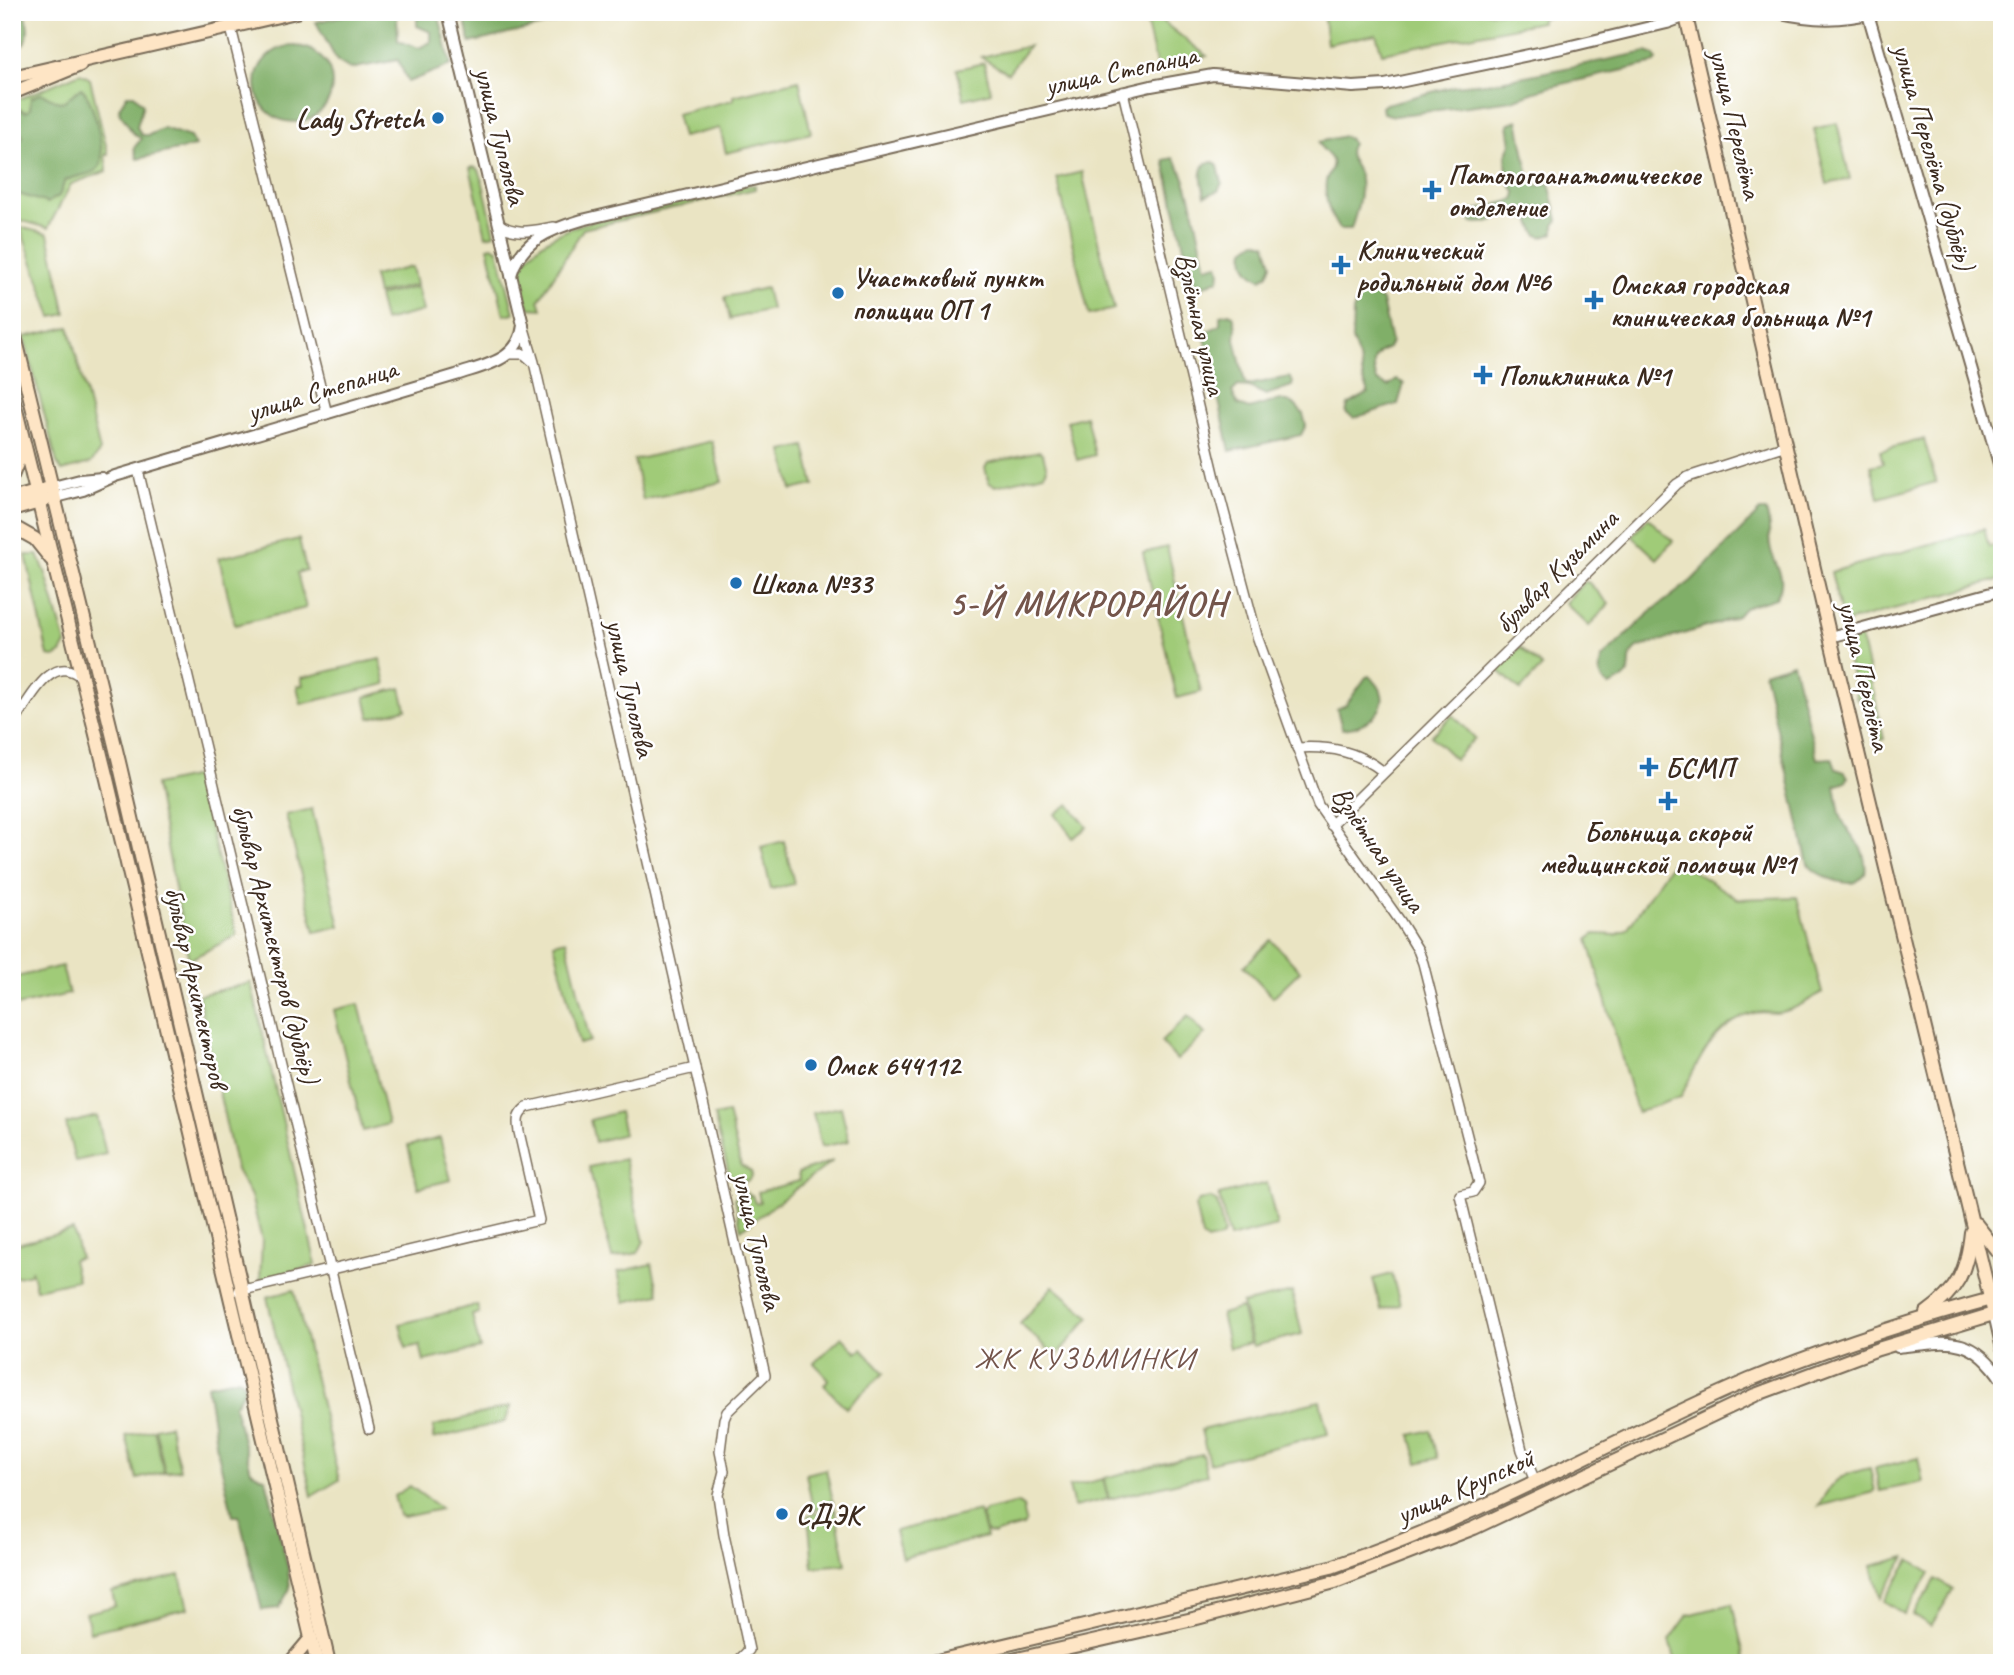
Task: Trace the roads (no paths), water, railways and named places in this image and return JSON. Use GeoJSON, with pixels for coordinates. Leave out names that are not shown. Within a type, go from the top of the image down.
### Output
{"type":"FeatureCollection","features":[{"type":"Feature","properties":{"kind":"main road"},"geometry":{"type":"LineString","coordinates":[[12,77],[296,12]]}},
{"type":"Feature","properties":{"kind":"main road","name":"улица Перелёта"},"geometry":{"type":"LineString","coordinates":[[1689,13],[1830,637],[1971,1215],[1998,1312]]}},
{"type":"Feature","properties":{"kind":"main road"},"geometry":{"type":"LineString","coordinates":[[12,93],[69,71],[89,60]]}},
{"type":"Feature","properties":{"kind":"main road","name":"бульвар Архитекторов"},"geometry":{"type":"LineString","coordinates":[[12,324],[55,492],[237,1291],[317,1663]]}},
{"type":"Feature","properties":{"kind":"main road","name":"бульвар Архитекторов"},"geometry":{"type":"LineString","coordinates":[[12,394],[330,1663]]}},
{"type":"Feature","properties":{"kind":"main road"},"geometry":{"type":"LineString","coordinates":[[12,477],[18,453],[18,416]]}},
{"type":"Feature","properties":{"kind":"main road"},"geometry":{"type":"LineString","coordinates":[[12,499],[55,492]]}},
{"type":"Feature","properties":{"kind":"main road"},"geometry":{"type":"LineString","coordinates":[[12,510],[39,496]]}},
{"type":"Feature","properties":{"kind":"main road"},"geometry":{"type":"LineString","coordinates":[[12,526],[35,539],[56,565]]}},
{"type":"Feature","properties":{"kind":"main road"},"geometry":{"type":"LineString","coordinates":[[1971,1215],[1979,1230],[2002,1257]]}},
{"type":"Feature","properties":{"kind":"main road"},"geometry":{"type":"LineString","coordinates":[[1916,1320],[1944,1301],[1958,1284],[1969,1251],[1971,1215]]}},
{"type":"Feature","properties":{"kind":"main road","name":"улица Крупской"},"geometry":{"type":"LineString","coordinates":[[929,1663],[1331,1567],[1429,1530],[1748,1381],[1826,1350],[1916,1320],[1996,1298]]}},
{"type":"Feature","properties":{"kind":"main road","name":"улица Крупской"},"geometry":{"type":"LineString","coordinates":[[1000,1663],[1196,1618],[1335,1582],[1474,1528],[1755,1395],[1878,1349],[1998,1312]]}},
{"type":"Feature","properties":{"kind":"main road"},"geometry":{"type":"LineString","coordinates":[[290,1663],[311,1638]]}},
{"type":"Feature","properties":{"kind":"street","name":"улица Туполева"},"geometry":{"type":"LineString","coordinates":[[448,12],[534,362],[765,1375],[727,1412],[720,1451],[724,1471],[718,1495],[748,1650],[739,1663]]}},
{"type":"Feature","properties":{"kind":"street"},"geometry":{"type":"LineString","coordinates":[[1776,12],[1818,20],[1843,20],[1873,13]]}},
{"type":"Feature","properties":{"kind":"street","name":"улица Степанца"},"geometry":{"type":"LineString","coordinates":[[499,224],[517,232],[560,226],[620,209],[1123,92],[1213,75],[1353,86],[1385,85],[1567,47],[1667,23],[1689,13]]}},
{"type":"Feature","properties":{"kind":"street","name":"улица Перелёта (дублёр)"},"geometry":{"type":"LineString","coordinates":[[1873,13],[2002,474]]}},
{"type":"Feature","properties":{"kind":"street"},"geometry":{"type":"LineString","coordinates":[[231,28],[327,414]]}},
{"type":"Feature","properties":{"kind":"street","name":"Взлётная улица"},"geometry":{"type":"LineString","coordinates":[[1123,92],[1216,482],[1254,625],[1315,798],[1331,825],[1400,921],[1423,963],[1479,1183],[1473,1192],[1460,1195],[1522,1450],[1542,1497]]}},
{"type":"Feature","properties":{"kind":"street","name":"улица Степанца"},"geometry":{"type":"LineString","coordinates":[[511,275],[518,257],[526,247],[560,226]]}},
{"type":"Feature","properties":{"kind":"street"},"geometry":{"type":"LineString","coordinates":[[510,354],[520,341],[523,325]]}},
{"type":"Feature","properties":{"kind":"street"},"geometry":{"type":"LineString","coordinates":[[510,354],[524,354],[534,362]]}},
{"type":"Feature","properties":{"kind":"street","name":"улица Степанца"},"geometry":{"type":"LineString","coordinates":[[55,492],[83,490],[115,476],[456,375],[510,354]]}},
{"type":"Feature","properties":{"kind":"street","name":"бульвар Кузьмина"},"geometry":{"type":"LineString","coordinates":[[1331,825],[1677,484],[1688,477],[1786,445]]}},
{"type":"Feature","properties":{"kind":"street","name":"бульвар Архитекторов (дублёр)"},"geometry":{"type":"LineString","coordinates":[[138,470],[369,1429]]}},
{"type":"Feature","properties":{"kind":"street"},"geometry":{"type":"LineString","coordinates":[[1830,637],[2002,590]]}},
{"type":"Feature","properties":{"kind":"street"},"geometry":{"type":"LineString","coordinates":[[12,726],[43,680],[60,669],[72,652],[74,642]]}},
{"type":"Feature","properties":{"kind":"street"},"geometry":{"type":"LineString","coordinates":[[60,669],[76,673],[83,680]]}},
{"type":"Feature","properties":{"kind":"street"},"geometry":{"type":"LineString","coordinates":[[1297,748],[1337,748],[1374,764],[1384,772]]}},
{"type":"Feature","properties":{"kind":"street"},"geometry":{"type":"LineString","coordinates":[[237,1291],[539,1220],[519,1132],[517,1119],[520,1112],[527,1107],[695,1068]]}},
{"type":"Feature","properties":{"kind":"street","name":"улица Перелёта"},"geometry":{"type":"LineString","coordinates":[[1998,1312],[2002,1349]]}},
{"type":"Feature","properties":{"kind":"street"},"geometry":{"type":"LineString","coordinates":[[1878,1349],[1937,1341],[1951,1342],[1969,1348],[2002,1380]]}},
{"type":"Feature","properties":{"kind":"place","name":"Lady Stretch"},"geometry":{"type":"Point","coordinates":[438,118]}},
{"type":"Feature","properties":{"kind":"place","name":"Патологоанатомическое отделение"},"geometry":{"type":"Point","coordinates":[1432,190]}},
{"type":"Feature","properties":{"kind":"place","name":"Клинический родильный дом №6"},"geometry":{"type":"Point","coordinates":[1341,265]}},
{"type":"Feature","properties":{"kind":"place","name":"Участковый пункт полиции ОП 1"},"geometry":{"type":"Point","coordinates":[838,293]}},
{"type":"Feature","properties":{"kind":"place","name":"Омская городская клиническая больница №1"},"geometry":{"type":"Point","coordinates":[1594,300]}},
{"type":"Feature","properties":{"kind":"place","name":"Поликлиника №1"},"geometry":{"type":"Point","coordinates":[1483,375]}},
{"type":"Feature","properties":{"kind":"place","name":"Школа №33"},"geometry":{"type":"Point","coordinates":[736,583]}},
{"type":"Feature","properties":{"kind":"place","name":"БСМП"},"geometry":{"type":"Point","coordinates":[1649,767]}},
{"type":"Feature","properties":{"kind":"place","name":"Больница скорой медицинской помощи №1"},"geometry":{"type":"Point","coordinates":[1668,801]}},
{"type":"Feature","properties":{"kind":"place","name":"Омск 644112"},"geometry":{"type":"Point","coordinates":[811,1065]}},
{"type":"Feature","properties":{"kind":"place","name":"СДЭК"},"geometry":{"type":"Point","coordinates":[782,1514]}},
{"type":"Feature","properties":{"kind":"district","name":"5-Й МИКРОРАЙОН"},"geometry":{"type":"Point","coordinates":[1088,603]}},
{"type":"Feature","properties":{"kind":"district","name":"ЖК КУЗЬМИНКИ"},"geometry":{"type":"Point","coordinates":[1085,1358]}}]}
